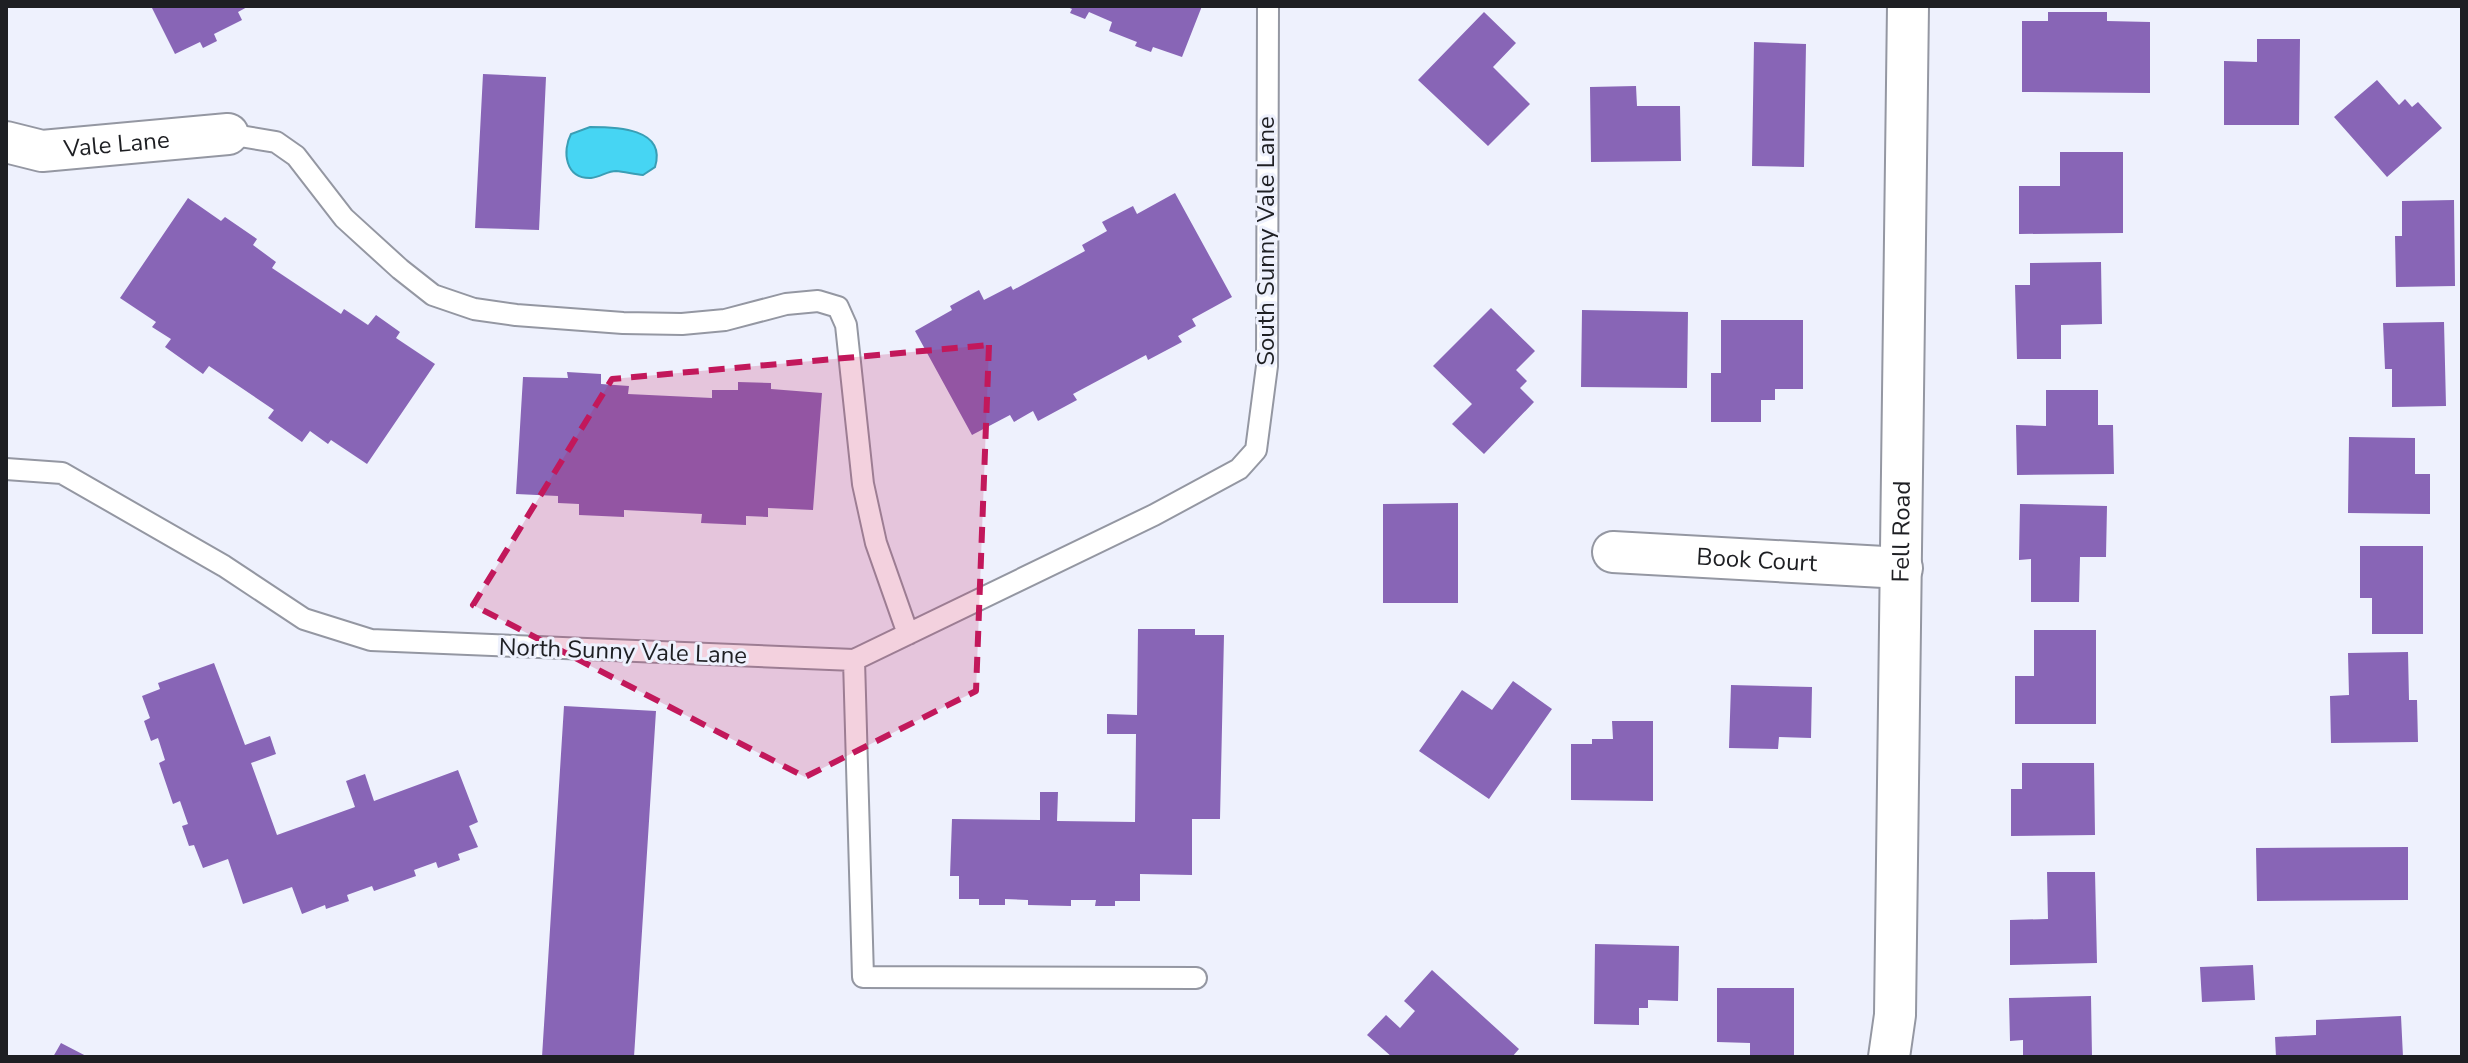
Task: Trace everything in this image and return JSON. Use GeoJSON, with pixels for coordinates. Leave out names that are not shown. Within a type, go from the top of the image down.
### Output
{"type":"FeatureCollection","features":[{"type":"Feature","properties":{"kind":"street","name":"Fell Road"},"geometry":{"type":"LineString","coordinates":[[1889,1057],[1895,1015],[1908,6]]}},
{"type":"Feature","properties":{"kind":"street","name":"Vale Lane"},"geometry":{"type":"LineString","coordinates":[[6,142],[42,151],[228,134]]}},
{"type":"Feature","properties":{"kind":"street","name":"Book Court"},"geometry":{"type":"LineString","coordinates":[[1613,552],[1902,568]]}},
{"type":"Feature","properties":{"kind":"lane","name":"South Sunny Vale Lane"},"geometry":{"type":"LineString","coordinates":[[1239,469],[1256,450],[1267,366],[1268,6]]}},
{"type":"Feature","properties":{"kind":"lane"},"geometry":{"type":"LineString","coordinates":[[228,134],[276,142],[296,156],[344,218],[400,269],[433,295],[474,309],[607,322],[682,324],[725,320],[786,304],[818,301],[838,307],[846,325],[863,484],[876,543],[908,634]]}},
{"type":"Feature","properties":{"kind":"lane","name":"North Sunny Vale Lane"},"geometry":{"type":"LineString","coordinates":[[6,469],[62,473],[224,566],[304,619],[371,640],[854,660],[1140,521],[1239,469]]}},
{"type":"Feature","properties":{"kind":"lane"},"geometry":{"type":"LineString","coordinates":[[854,660],[863,977],[1196,978]]}},
{"type":"Feature","properties":{"kind":"highlighted area"},"geometry":{"type":"Polygon","coordinates":[[[989,345],[976,691],[805,777],[473,605],[612,379],[989,345]]]}},
{"type":"Feature","properties":{"kind":"water"},"geometry":{"type":"Polygon","coordinates":[[[590,127],[625,129],[647,137],[654,144],[657,154],[655,167],[643,175],[616,171],[591,178],[576,174],[568,163],[568,141],[571,134],[590,127]]]}},
{"type":"Feature","properties":{"kind":"building"},"geometry":{"type":"Polygon","coordinates":[[[151,6],[249,6],[238,12],[242,20],[214,34],[217,41],[203,48],[200,42],[175,54],[151,6]]]}},
{"type":"Feature","properties":{"kind":"building"},"geometry":{"type":"Polygon","coordinates":[[[1065,6],[1202,6],[1182,57],[1153,47],[1151,52],[1135,46],[1137,42],[1109,31],[1112,22],[1089,12],[1085,19],[1070,13],[1072,9],[1065,6]]]}},
{"type":"Feature","properties":{"kind":"building"},"geometry":{"type":"Polygon","coordinates":[[[1484,12],[1516,43],[1493,67],[1530,104],[1488,146],[1418,80],[1484,12]]]}},
{"type":"Feature","properties":{"kind":"building"},"geometry":{"type":"Polygon","coordinates":[[[2048,12],[2107,12],[2107,21],[2150,22],[2150,93],[2022,92],[2022,21],[2048,21],[2048,12]]]}},
{"type":"Feature","properties":{"kind":"building"},"geometry":{"type":"Polygon","coordinates":[[[2257,39],[2300,39],[2299,125],[2224,125],[2224,61],[2257,62],[2257,39]]]}},
{"type":"Feature","properties":{"kind":"building"},"geometry":{"type":"Polygon","coordinates":[[[1754,42],[1806,44],[1804,167],[1752,166],[1754,42]]]}},
{"type":"Feature","properties":{"kind":"building"},"geometry":{"type":"Polygon","coordinates":[[[483,74],[546,77],[539,230],[475,228],[483,74]]]}},
{"type":"Feature","properties":{"kind":"building"},"geometry":{"type":"Polygon","coordinates":[[[2377,80],[2399,105],[2405,99],[2412,107],[2418,102],[2442,128],[2387,177],[2334,117],[2377,80]]]}},
{"type":"Feature","properties":{"kind":"building"},"geometry":{"type":"Polygon","coordinates":[[[1636,86],[1637,106],[1680,106],[1681,161],[1591,162],[1590,87],[1636,86]]]}},
{"type":"Feature","properties":{"kind":"building"},"geometry":{"type":"Polygon","coordinates":[[[2060,152],[2123,152],[2123,233],[2019,234],[2019,186],[2060,186],[2060,152]]]}},
{"type":"Feature","properties":{"kind":"building"},"geometry":{"type":"Polygon","coordinates":[[[1175,193],[1232,297],[1192,319],[1196,326],[1178,336],[1182,342],[1148,360],[1146,355],[1073,394],[1077,400],[1038,421],[1033,411],[1014,422],[1010,415],[972,435],[915,331],[979,290],[984,300],[1011,286],[1013,290],[1085,251],[1082,245],[1107,231],[1102,222],[1133,206],[1137,214],[1175,193]]]}},
{"type":"Feature","properties":{"kind":"building"},"geometry":{"type":"Polygon","coordinates":[[[188,198],[221,221],[225,217],[257,239],[253,245],[276,262],[272,268],[341,314],[344,309],[368,325],[376,315],[400,332],[396,338],[435,364],[367,464],[331,440],[328,444],[310,431],[302,442],[268,418],[274,410],[209,366],[203,374],[165,347],[171,339],[152,327],[156,322],[120,298],[188,198]]]}},
{"type":"Feature","properties":{"kind":"building"},"geometry":{"type":"Polygon","coordinates":[[[2454,200],[2455,286],[2396,287],[2395,236],[2402,236],[2402,201],[2454,200]]]}},
{"type":"Feature","properties":{"kind":"building"},"geometry":{"type":"Polygon","coordinates":[[[2101,262],[2102,324],[2061,325],[2061,359],[2017,359],[2015,285],[2030,285],[2030,263],[2101,262]]]}},
{"type":"Feature","properties":{"kind":"building"},"geometry":{"type":"Polygon","coordinates":[[[1491,308],[1535,351],[1516,370],[1527,381],[1520,388],[1534,402],[1484,454],[1452,424],[1472,404],[1433,366],[1491,308]]]}},
{"type":"Feature","properties":{"kind":"building"},"geometry":{"type":"Polygon","coordinates":[[[1582,310],[1688,312],[1687,388],[1581,387],[1582,310]]]}},
{"type":"Feature","properties":{"kind":"building"},"geometry":{"type":"Polygon","coordinates":[[[1721,320],[1803,320],[1803,389],[1775,389],[1775,400],[1761,400],[1761,422],[1711,422],[1711,373],[1721,373],[1721,320]]]}},
{"type":"Feature","properties":{"kind":"building"},"geometry":{"type":"Polygon","coordinates":[[[2444,322],[2446,406],[2392,407],[2392,369],[2385,369],[2383,323],[2444,322]]]}},
{"type":"Feature","properties":{"kind":"building"},"geometry":{"type":"Polygon","coordinates":[[[567,372],[601,374],[601,384],[629,386],[628,394],[712,398],[712,390],[738,390],[738,382],[771,383],[771,389],[822,393],[813,510],[768,508],[768,517],[746,516],[746,525],[701,523],[702,514],[624,510],[624,517],[579,515],[579,504],[558,503],[558,496],[516,494],[523,377],[568,378],[567,372]]]}},
{"type":"Feature","properties":{"kind":"building"},"geometry":{"type":"Polygon","coordinates":[[[2046,390],[2098,390],[2098,425],[2113,425],[2114,474],[2017,475],[2016,425],[2046,426],[2046,390]]]}},
{"type":"Feature","properties":{"kind":"building"},"geometry":{"type":"Polygon","coordinates":[[[2349,437],[2415,438],[2415,474],[2430,474],[2430,514],[2348,513],[2349,437]]]}},
{"type":"Feature","properties":{"kind":"building"},"geometry":{"type":"Polygon","coordinates":[[[1458,503],[1458,603],[1383,603],[1383,504],[1458,503]]]}},
{"type":"Feature","properties":{"kind":"building"},"geometry":{"type":"Polygon","coordinates":[[[2020,504],[2107,506],[2106,557],[2080,557],[2079,602],[2031,602],[2031,559],[2019,560],[2020,504]]]}},
{"type":"Feature","properties":{"kind":"building"},"geometry":{"type":"Polygon","coordinates":[[[2360,546],[2423,546],[2423,634],[2372,634],[2372,598],[2360,598],[2360,546]]]}},
{"type":"Feature","properties":{"kind":"building"},"geometry":{"type":"Polygon","coordinates":[[[1138,629],[1195,629],[1195,635],[1224,635],[1220,819],[1192,819],[1192,875],[1140,874],[1140,901],[1115,901],[1115,906],[1095,906],[1096,900],[1071,900],[1071,906],[1028,905],[1028,900],[1005,899],[1005,905],[979,905],[979,899],[959,899],[959,876],[950,876],[952,819],[1040,820],[1040,792],[1058,792],[1057,821],[1135,822],[1136,734],[1107,734],[1107,714],[1137,715],[1138,629]]]}},
{"type":"Feature","properties":{"kind":"building"},"geometry":{"type":"Polygon","coordinates":[[[2034,630],[2096,630],[2096,724],[2015,724],[2015,676],[2034,676],[2034,630]]]}},
{"type":"Feature","properties":{"kind":"building"},"geometry":{"type":"Polygon","coordinates":[[[2408,652],[2409,700],[2417,700],[2418,742],[2331,743],[2330,696],[2349,695],[2348,653],[2408,652]]]}},
{"type":"Feature","properties":{"kind":"building"},"geometry":{"type":"Polygon","coordinates":[[[214,663],[245,745],[270,736],[276,754],[251,763],[277,835],[355,807],[346,781],[365,774],[374,801],[458,770],[478,822],[469,826],[478,847],[458,854],[460,860],[438,868],[436,862],[414,870],[416,876],[374,891],[372,886],[347,895],[349,901],[326,909],[325,905],[302,914],[292,887],[243,904],[228,859],[203,868],[194,845],[189,846],[182,826],[188,824],[180,801],[173,804],[159,763],[165,760],[158,738],[151,741],[144,721],[150,718],[142,696],[160,689],[158,683],[214,663]]]}},
{"type":"Feature","properties":{"kind":"building"},"geometry":{"type":"Polygon","coordinates":[[[1513,681],[1552,709],[1489,799],[1419,751],[1462,690],[1492,710],[1513,681]]]}},
{"type":"Feature","properties":{"kind":"building"},"geometry":{"type":"Polygon","coordinates":[[[1731,685],[1812,687],[1811,738],[1779,737],[1778,749],[1729,748],[1731,685]]]}},
{"type":"Feature","properties":{"kind":"building"},"geometry":{"type":"Polygon","coordinates":[[[564,706],[656,711],[634,1057],[542,1057],[564,706]]]}},
{"type":"Feature","properties":{"kind":"building"},"geometry":{"type":"Polygon","coordinates":[[[1612,721],[1653,721],[1653,801],[1571,800],[1571,744],[1592,744],[1592,739],[1613,739],[1612,721]]]}},
{"type":"Feature","properties":{"kind":"building"},"geometry":{"type":"Polygon","coordinates":[[[2022,763],[2094,763],[2095,835],[2011,836],[2011,789],[2022,789],[2022,763]]]}},
{"type":"Feature","properties":{"kind":"building"},"geometry":{"type":"Polygon","coordinates":[[[2408,847],[2408,900],[2257,901],[2256,848],[2408,847]]]}},
{"type":"Feature","properties":{"kind":"building"},"geometry":{"type":"Polygon","coordinates":[[[2047,872],[2095,872],[2097,963],[2010,965],[2010,920],[2048,919],[2047,872]]]}},
{"type":"Feature","properties":{"kind":"building"},"geometry":{"type":"Polygon","coordinates":[[[1595,944],[1679,946],[1678,1001],[1648,1000],[1648,1008],[1639,1008],[1639,1025],[1594,1024],[1595,944]]]}},
{"type":"Feature","properties":{"kind":"building"},"geometry":{"type":"Polygon","coordinates":[[[2253,965],[2255,1000],[2202,1002],[2200,967],[2253,965]]]}},
{"type":"Feature","properties":{"kind":"building"},"geometry":{"type":"Polygon","coordinates":[[[1432,970],[1519,1049],[1512,1057],[1392,1057],[1367,1035],[1386,1015],[1400,1028],[1415,1011],[1404,1001],[1432,970]]]}},
{"type":"Feature","properties":{"kind":"building"},"geometry":{"type":"Polygon","coordinates":[[[1717,988],[1794,988],[1794,1057],[1750,1057],[1750,1043],[1717,1042],[1717,988]]]}},
{"type":"Feature","properties":{"kind":"building"},"geometry":{"type":"Polygon","coordinates":[[[2091,996],[2092,1057],[2023,1057],[2023,1040],[2010,1041],[2009,998],[2091,996]]]}},
{"type":"Feature","properties":{"kind":"building"},"geometry":{"type":"Polygon","coordinates":[[[2401,1016],[2403,1057],[2276,1057],[2275,1037],[2316,1035],[2316,1020],[2401,1016]]]}},
{"type":"Feature","properties":{"kind":"building"},"geometry":{"type":"Polygon","coordinates":[[[61,1043],[88,1057],[53,1057],[61,1043]]]}}]}
